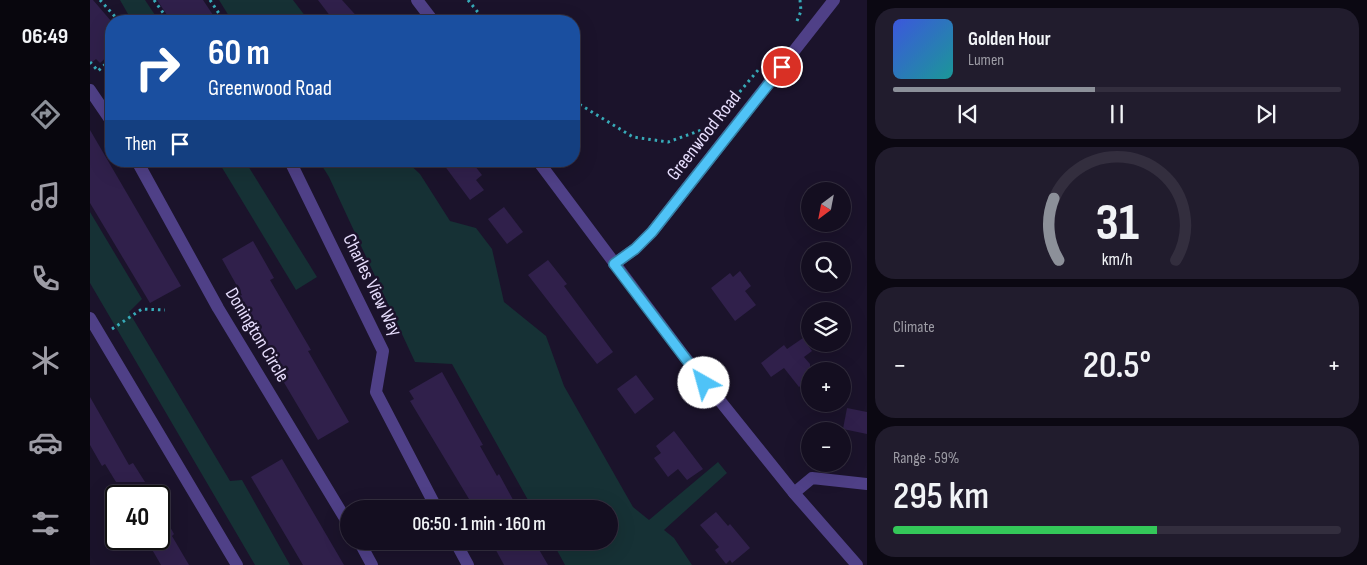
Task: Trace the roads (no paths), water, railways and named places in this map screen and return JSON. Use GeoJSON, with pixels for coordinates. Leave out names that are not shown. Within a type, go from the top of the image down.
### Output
{"type":"FeatureCollection","features":[{"type":"Feature","properties":{"kind":"street"},"geometry":{"type":"LineString","coordinates":[[417,0],[428,15]]}},
{"type":"Feature","properties":{"kind":"street","name":"Greenwood Road"},"geometry":{"type":"LineString","coordinates":[[614,264],[635,249],[652,232],[834,0]]}},
{"type":"Feature","properties":{"kind":"street"},"geometry":{"type":"LineString","coordinates":[[90,90],[105,112]]}},
{"type":"Feature","properties":{"kind":"street","name":"Donington Circle"},"geometry":{"type":"LineString","coordinates":[[139,167],[218,308],[340,510]]}},
{"type":"Feature","properties":{"kind":"street","name":"Charles View Way"},"geometry":{"type":"LineString","coordinates":[[293,167],[383,351],[376,392],[432,500]]}},
{"type":"Feature","properties":{"kind":"street"},"geometry":{"type":"LineString","coordinates":[[542,167],[690,364],[794,494],[857,565]]}},
{"type":"Feature","properties":{"kind":"street"},"geometry":{"type":"LineString","coordinates":[[90,318],[237,565]]}},
{"type":"Feature","properties":{"kind":"street"},"geometry":{"type":"LineString","coordinates":[[794,494],[812,478],[867,484]]}},
{"type":"Feature","properties":{"kind":"street"},"geometry":{"type":"LineString","coordinates":[[364,550],[372,565]]}},
{"type":"Feature","properties":{"kind":"street"},"geometry":{"type":"LineString","coordinates":[[460,550],[468,565]]}}]}
